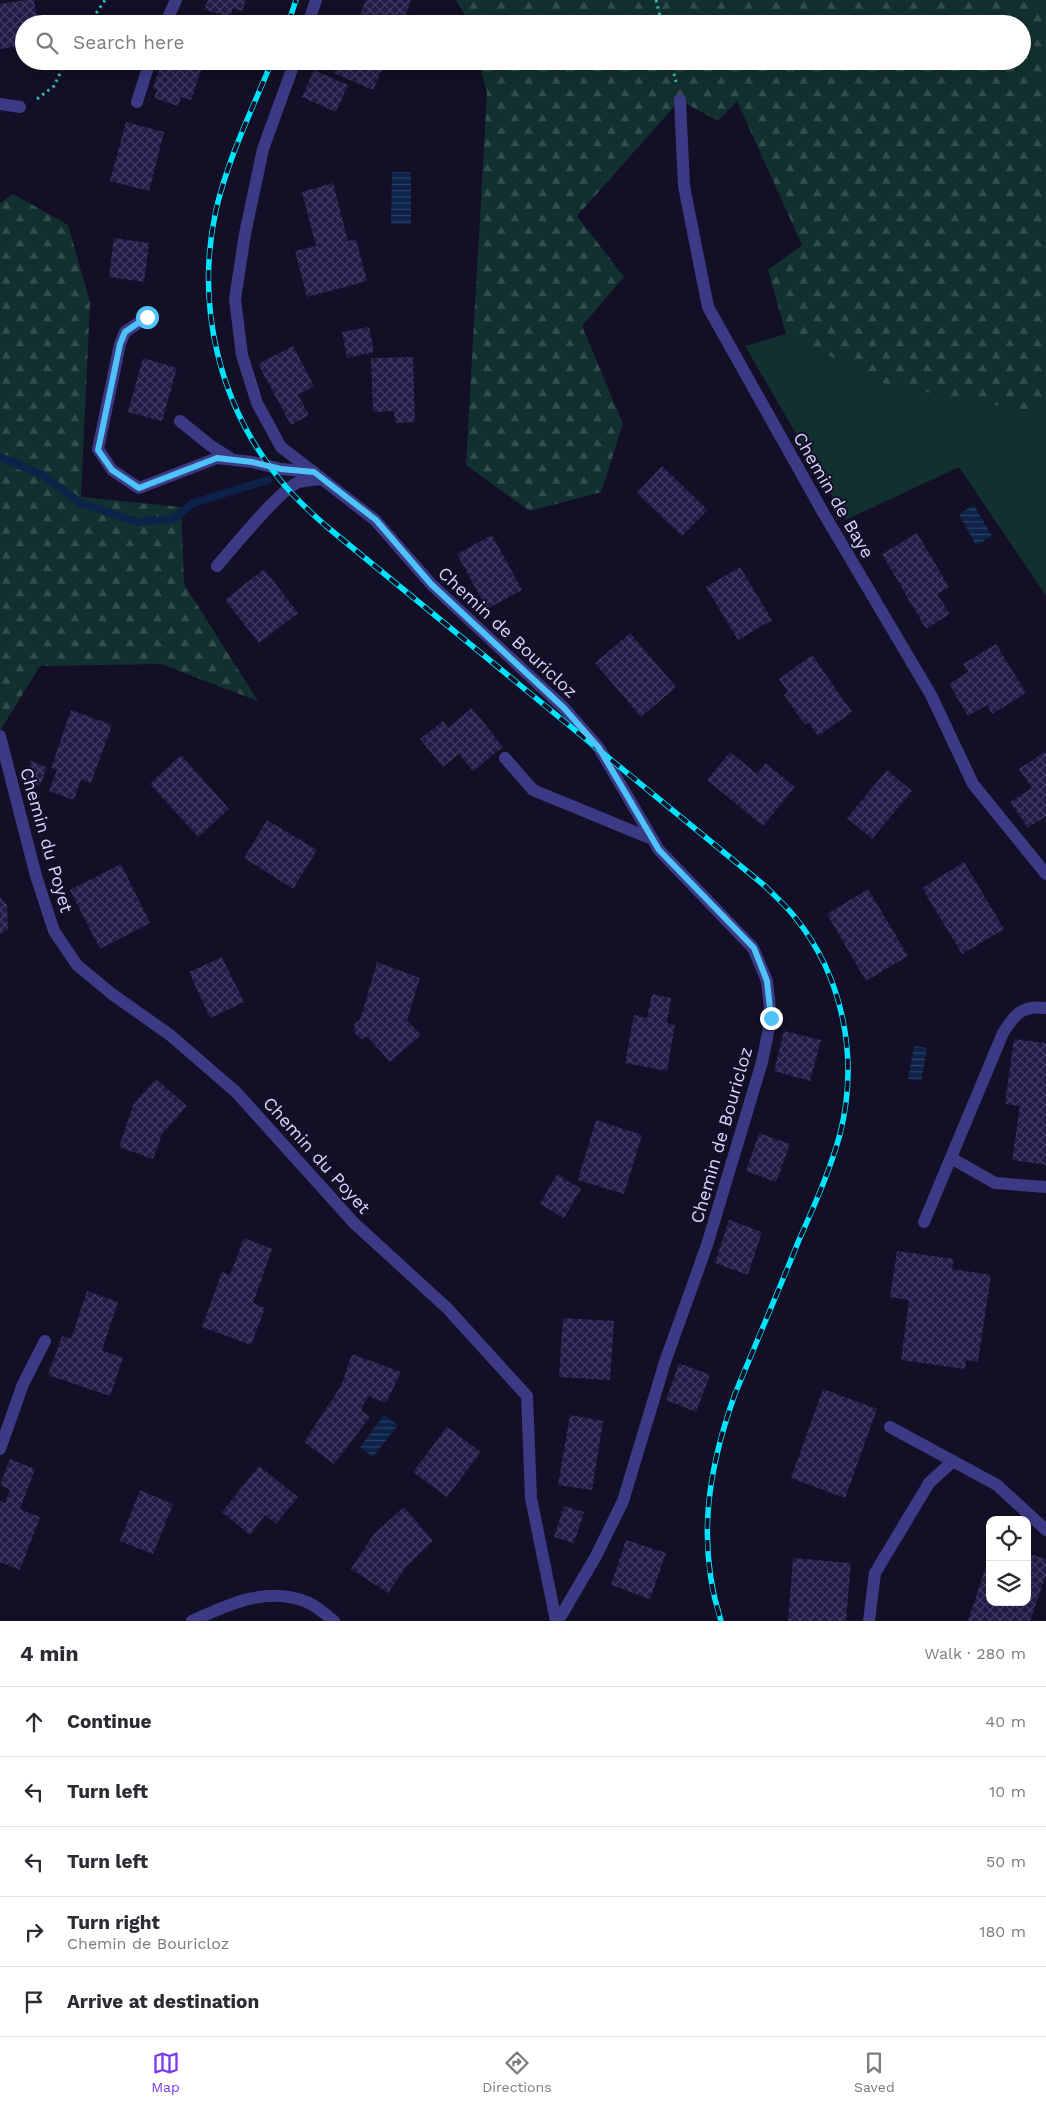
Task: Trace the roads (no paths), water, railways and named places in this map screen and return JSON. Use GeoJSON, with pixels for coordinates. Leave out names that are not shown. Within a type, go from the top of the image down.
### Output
{"type":"FeatureCollection","features":[{"type":"Feature","properties":{"kind":"street"},"geometry":{"type":"LineString","coordinates":[[168,15],[176,0]]}},
{"type":"Feature","properties":{"kind":"street"},"geometry":{"type":"LineString","coordinates":[[311,15],[316,0]]}},
{"type":"Feature","properties":{"kind":"street"},"geometry":{"type":"LineString","coordinates":[[137,102],[147,70]]}},
{"type":"Feature","properties":{"kind":"street","name":"Chemin de Bouricloz"},"geometry":{"type":"LineString","coordinates":[[291,70],[263,149],[245,234],[235,299],[242,355],[257,403],[281,448],[376,520],[431,584],[564,708],[599,748],[659,850],[754,948],[767,981],[771,1018],[762,1062],[707,1245],[665,1362],[623,1501],[596,1556],[557,1621]]}},
{"type":"Feature","properties":{"kind":"street","name":"Chemin de Baye"},"geometry":{"type":"LineString","coordinates":[[680,100],[684,186],[708,307],[824,514],[931,695],[974,784],[1046,874]]}},
{"type":"Feature","properties":{"kind":"street"},"geometry":{"type":"LineString","coordinates":[[0,104],[20,107]]}},
{"type":"Feature","properties":{"kind":"street"},"geometry":{"type":"LineString","coordinates":[[147,317],[125,332],[120,344],[98,450],[112,470],[139,488],[217,458],[318,475]]}},
{"type":"Feature","properties":{"kind":"street"},"geometry":{"type":"LineString","coordinates":[[180,421],[211,446],[234,460]]}},
{"type":"Feature","properties":{"kind":"street"},"geometry":{"type":"LineString","coordinates":[[217,566],[259,517],[288,489],[297,482],[318,475]]}},
{"type":"Feature","properties":{"kind":"street","name":"Chemin du Poyet"},"geometry":{"type":"LineString","coordinates":[[0,736],[36,876],[54,931],[77,965],[112,994],[170,1035],[236,1092],[354,1224],[447,1308],[527,1396],[531,1498],[557,1621]]}},
{"type":"Feature","properties":{"kind":"street"},"geometry":{"type":"LineString","coordinates":[[506,758],[534,790],[652,839]]}},
{"type":"Feature","properties":{"kind":"street"},"geometry":{"type":"LineString","coordinates":[[924,1222],[1003,1033],[1014,1015],[1032,1006],[1046,1008]]}},
{"type":"Feature","properties":{"kind":"street"},"geometry":{"type":"LineString","coordinates":[[951,1158],[995,1183],[1046,1187]]}},
{"type":"Feature","properties":{"kind":"street"},"geometry":{"type":"LineString","coordinates":[[0,1449],[23,1384],[45,1341]]}},
{"type":"Feature","properties":{"kind":"street"},"geometry":{"type":"LineString","coordinates":[[890,1427],[997,1485],[1046,1530]]}},
{"type":"Feature","properties":{"kind":"street"},"geometry":{"type":"LineString","coordinates":[[869,1621],[875,1573],[929,1483],[953,1461]]}},
{"type":"Feature","properties":{"kind":"street"},"geometry":{"type":"LineString","coordinates":[[192,1621],[227,1605],[257,1596],[292,1597],[311,1604],[334,1621]]}},
{"type":"Feature","properties":{"kind":"water"},"geometry":{"type":"Polygon","coordinates":[[[392,172],[411,172],[411,224],[391,224],[392,172]]]}},
{"type":"Feature","properties":{"kind":"water"},"geometry":{"type":"Polygon","coordinates":[[[974,505],[992,536],[976,545],[959,514],[974,505]]]}},
{"type":"Feature","properties":{"kind":"water"},"geometry":{"type":"Polygon","coordinates":[[[914,1046],[927,1048],[921,1081],[908,1079],[914,1046]]]}},
{"type":"Feature","properties":{"kind":"water"},"geometry":{"type":"Polygon","coordinates":[[[384,1415],[398,1425],[373,1457],[360,1447],[384,1415]]]}},
{"type":"Feature","properties":{"kind":"waterway"},"geometry":{"type":"LineString","coordinates":[[0,457],[42,475],[81,503],[137,522],[174,519],[193,503],[268,480]]}},
{"type":"Feature","properties":{"kind":"railway"},"geometry":{"type":"LineString","coordinates":[[291,15],[296,0]]}},
{"type":"Feature","properties":{"kind":"railway"},"geometry":{"type":"LineString","coordinates":[[268,70],[241,134],[221,191],[210,246],[209,282],[211,318],[217,353],[228,387],[242,420],[260,452],[286,487],[326,526],[765,886],[791,912],[811,940],[825,965],[836,992],[847,1048],[848,1077],[846,1106],[840,1134],[821,1188],[735,1394],[718,1450],[712,1478],[708,1506],[707,1535],[713,1592],[721,1621]]}}]}
